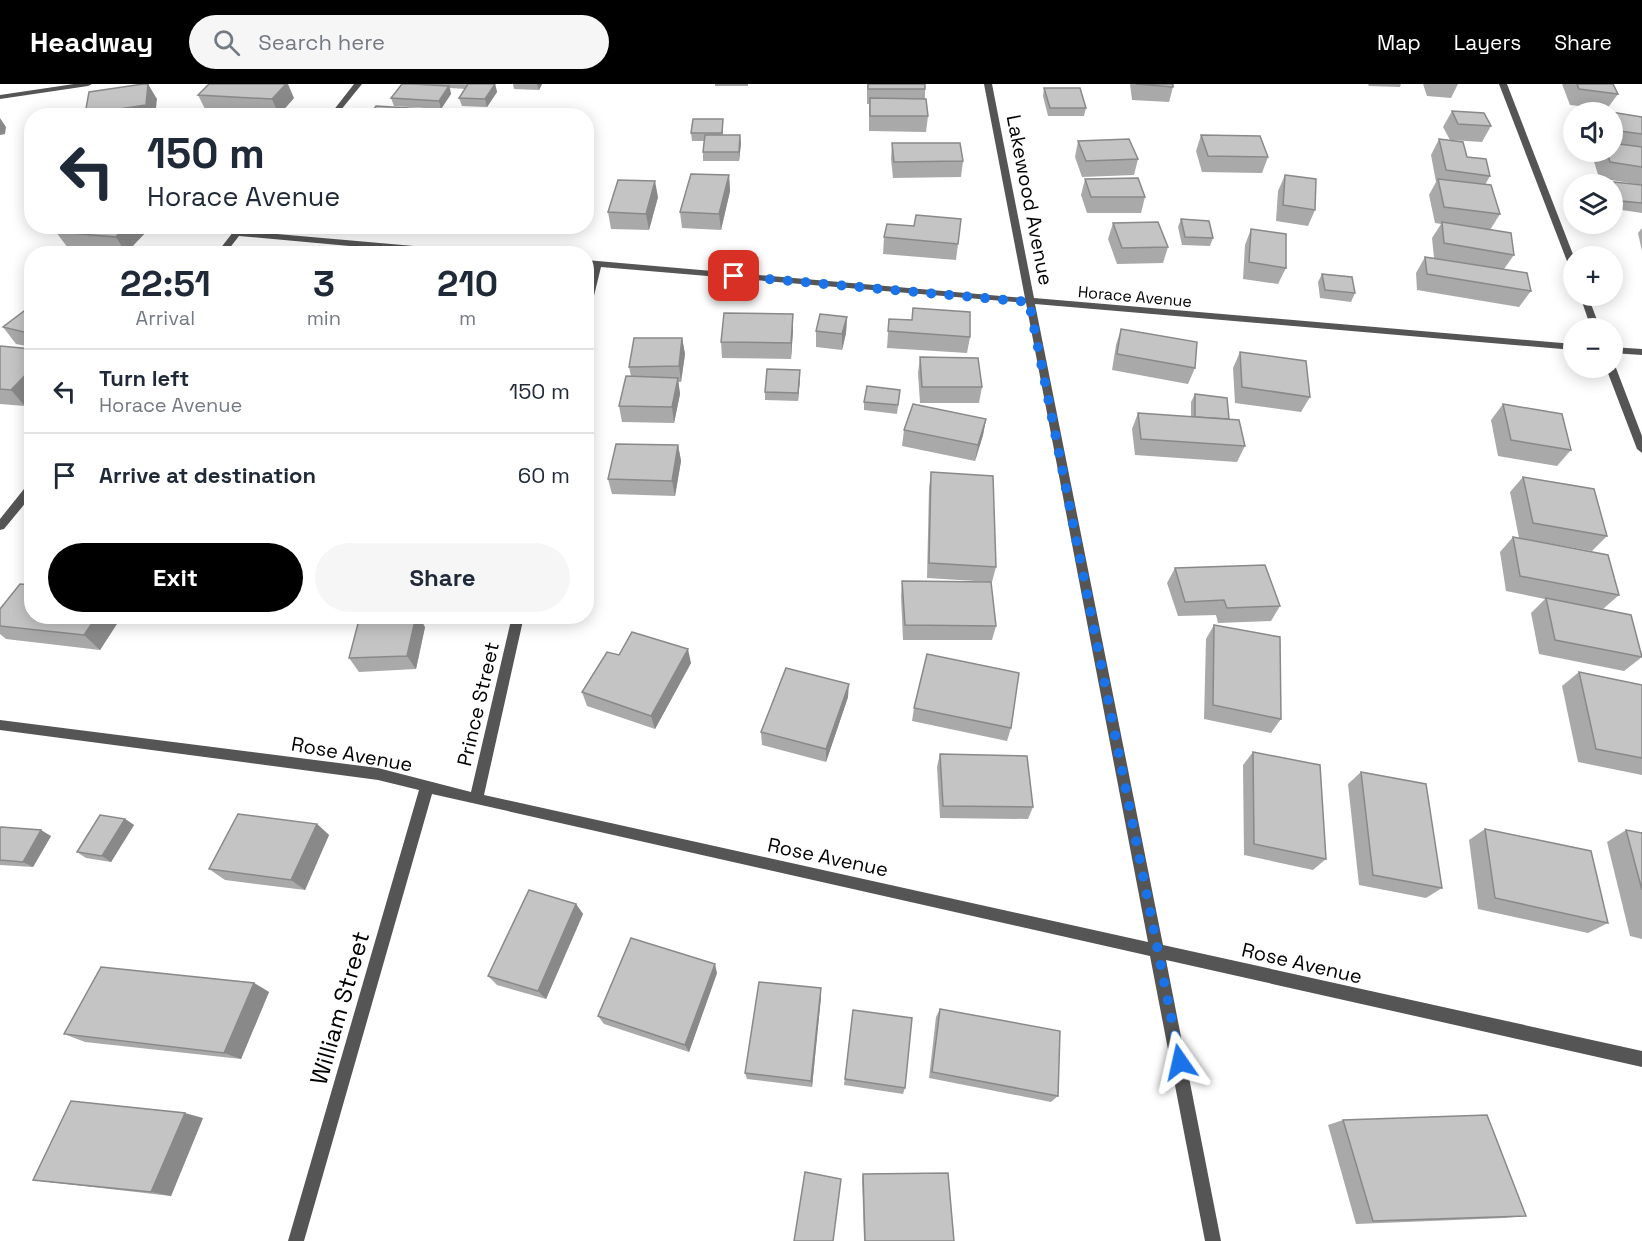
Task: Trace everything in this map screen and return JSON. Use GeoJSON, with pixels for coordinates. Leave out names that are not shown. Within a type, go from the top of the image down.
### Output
{"type":"FeatureCollection","features":[{"type":"Feature","properties":{"kind":"street"},"geometry":{"type":"LineString","coordinates":[[0,97],[88,84]]}},
{"type":"Feature","properties":{"kind":"street"},"geometry":{"type":"LineString","coordinates":[[338,108],[358,84]]}},
{"type":"Feature","properties":{"kind":"street","name":"Lakewood Avenue"},"geometry":{"type":"LineString","coordinates":[[988,84],[1029,302],[1159,950],[1214,1241]]}},
{"type":"Feature","properties":{"kind":"street"},"geometry":{"type":"LineString","coordinates":[[1503,84],[1566,246]]}},
{"type":"Feature","properties":{"kind":"street"},"geometry":{"type":"LineString","coordinates":[[226,246],[236,234]]}},
{"type":"Feature","properties":{"kind":"street"},"geometry":{"type":"LineString","coordinates":[[278,234],[394,246]]}},
{"type":"Feature","properties":{"kind":"street"},"geometry":{"type":"LineString","coordinates":[[594,277],[597,264]]}},
{"type":"Feature","properties":{"kind":"street","name":"Horace Avenue"},"geometry":{"type":"LineString","coordinates":[[597,264],[1563,346]]}},
{"type":"Feature","properties":{"kind":"street"},"geometry":{"type":"LineString","coordinates":[[1623,351],[1642,352]]}},
{"type":"Feature","properties":{"kind":"street"},"geometry":{"type":"LineString","coordinates":[[1615,378],[1642,448]]}},
{"type":"Feature","properties":{"kind":"street"},"geometry":{"type":"LineString","coordinates":[[0,526],[24,497]]}},
{"type":"Feature","properties":{"kind":"street","name":"Prince Street"},"geometry":{"type":"LineString","coordinates":[[477,799],[516,624]]}},
{"type":"Feature","properties":{"kind":"street","name":"Rose Avenue"},"geometry":{"type":"LineString","coordinates":[[0,725],[378,774],[477,799],[1642,1059]]}},
{"type":"Feature","properties":{"kind":"street","name":"William Street"},"geometry":{"type":"LineString","coordinates":[[296,1241],[428,787]]}},
{"type":"Feature","properties":{"kind":"building"},"geometry":{"type":"Polygon","coordinates":[[[148,84],[146,105],[126,108],[86,108],[89,92],[148,84]]]}},
{"type":"Feature","properties":{"kind":"building"},"geometry":{"type":"Polygon","coordinates":[[[209,84],[286,84],[272,99],[198,95],[209,84]]]}},
{"type":"Feature","properties":{"kind":"building"},"geometry":{"type":"Polygon","coordinates":[[[402,84],[449,86],[439,101],[391,98],[402,84]]]}},
{"type":"Feature","properties":{"kind":"building"},"geometry":{"type":"Polygon","coordinates":[[[468,84],[495,84],[485,99],[459,98],[468,84]]]}},
{"type":"Feature","properties":{"kind":"building"},"geometry":{"type":"Polygon","coordinates":[[[868,84],[925,84],[925,89],[868,89],[868,84]]]}},
{"type":"Feature","properties":{"kind":"building"},"geometry":{"type":"Polygon","coordinates":[[[1136,84],[1173,84],[1173,87],[1136,84]]]}},
{"type":"Feature","properties":{"kind":"building"},"geometry":{"type":"Polygon","coordinates":[[[1577,84],[1613,84],[1618,94],[1579,89],[1577,84]]]}},
{"type":"Feature","properties":{"kind":"building"},"geometry":{"type":"Polygon","coordinates":[[[1044,88],[1080,88],[1086,108],[1050,108],[1044,88]]]}},
{"type":"Feature","properties":{"kind":"building"},"geometry":{"type":"Polygon","coordinates":[[[870,98],[926,99],[928,116],[870,116],[870,98]]]}},
{"type":"Feature","properties":{"kind":"building"},"geometry":{"type":"Polygon","coordinates":[[[376,106],[407,108],[375,108],[376,106]]]}},
{"type":"Feature","properties":{"kind":"building"},"geometry":{"type":"Polygon","coordinates":[[[1452,111],[1484,113],[1491,126],[1458,124],[1452,111]]]}},
{"type":"Feature","properties":{"kind":"building"},"geometry":{"type":"Polygon","coordinates":[[[1623,114],[1642,117],[1642,134],[1623,131],[1623,114]]]}},
{"type":"Feature","properties":{"kind":"building"},"geometry":{"type":"Polygon","coordinates":[[[693,119],[723,119],[722,133],[691,133],[693,119]]]}},
{"type":"Feature","properties":{"kind":"building"},"geometry":{"type":"Polygon","coordinates":[[[705,135],[740,135],[739,152],[703,152],[705,135]]]}},
{"type":"Feature","properties":{"kind":"building"},"geometry":{"type":"Polygon","coordinates":[[[1201,135],[1260,136],[1268,157],[1208,156],[1201,135]]]}},
{"type":"Feature","properties":{"kind":"building"},"geometry":{"type":"Polygon","coordinates":[[[1129,139],[1138,159],[1086,161],[1078,141],[1129,139]]]}},
{"type":"Feature","properties":{"kind":"building"},"geometry":{"type":"Polygon","coordinates":[[[1439,139],[1463,142],[1467,157],[1486,159],[1490,176],[1446,170],[1439,139]]]}},
{"type":"Feature","properties":{"kind":"building"},"geometry":{"type":"Polygon","coordinates":[[[892,143],[960,143],[963,161],[894,162],[892,143]]]}},
{"type":"Feature","properties":{"kind":"building"},"geometry":{"type":"Polygon","coordinates":[[[1623,144],[1642,147],[1642,167],[1610,162],[1623,162],[1623,144]]]}},
{"type":"Feature","properties":{"kind":"building"},"geometry":{"type":"Polygon","coordinates":[[[691,174],[729,175],[719,214],[680,212],[691,174]]]}},
{"type":"Feature","properties":{"kind":"building"},"geometry":{"type":"Polygon","coordinates":[[[1285,175],[1316,179],[1315,210],[1283,205],[1285,175]]]}},
{"type":"Feature","properties":{"kind":"building"},"geometry":{"type":"Polygon","coordinates":[[[1138,178],[1145,197],[1091,197],[1085,179],[1138,178]]]}},
{"type":"Feature","properties":{"kind":"building"},"geometry":{"type":"Polygon","coordinates":[[[1438,179],[1491,185],[1500,214],[1444,207],[1438,179]]]}},
{"type":"Feature","properties":{"kind":"building"},"geometry":{"type":"Polygon","coordinates":[[[618,180],[655,181],[646,214],[608,212],[618,180]]]}},
{"type":"Feature","properties":{"kind":"building"},"geometry":{"type":"Polygon","coordinates":[[[1623,183],[1642,185],[1642,203],[1623,201],[1623,183]]]}},
{"type":"Feature","properties":{"kind":"building"},"geometry":{"type":"Polygon","coordinates":[[[916,215],[961,219],[958,244],[884,237],[887,224],[914,226],[916,215]]]}},
{"type":"Feature","properties":{"kind":"building"},"geometry":{"type":"Polygon","coordinates":[[[1181,219],[1209,221],[1213,238],[1185,237],[1181,219]]]}},
{"type":"Feature","properties":{"kind":"building"},"geometry":{"type":"Polygon","coordinates":[[[1158,222],[1168,247],[1122,248],[1113,223],[1158,222]]]}},
{"type":"Feature","properties":{"kind":"building"},"geometry":{"type":"Polygon","coordinates":[[[1442,222],[1511,233],[1514,255],[1444,243],[1442,222]]]}},
{"type":"Feature","properties":{"kind":"building"},"geometry":{"type":"Polygon","coordinates":[[[1251,229],[1286,234],[1286,268],[1249,262],[1251,229]]]}},
{"type":"Feature","properties":{"kind":"building"},"geometry":{"type":"Polygon","coordinates":[[[80,234],[118,234],[116,237],[80,234]]]}},
{"type":"Feature","properties":{"kind":"building"},"geometry":{"type":"Polygon","coordinates":[[[1425,257],[1527,273],[1531,291],[1427,274],[1425,257]]]}},
{"type":"Feature","properties":{"kind":"building"},"geometry":{"type":"Polygon","coordinates":[[[1322,274],[1352,277],[1355,293],[1325,290],[1322,274]]]}},
{"type":"Feature","properties":{"kind":"building"},"geometry":{"type":"Polygon","coordinates":[[[913,308],[970,312],[970,337],[888,331],[889,319],[912,320],[913,308]]]}},
{"type":"Feature","properties":{"kind":"building"},"geometry":{"type":"Polygon","coordinates":[[[24,311],[24,332],[3,327],[24,311]]]}},
{"type":"Feature","properties":{"kind":"building"},"geometry":{"type":"Polygon","coordinates":[[[724,313],[793,314],[791,343],[721,342],[724,313]]]}},
{"type":"Feature","properties":{"kind":"building"},"geometry":{"type":"Polygon","coordinates":[[[820,314],[847,317],[842,334],[816,331],[820,314]]]}},
{"type":"Feature","properties":{"kind":"building"},"geometry":{"type":"Polygon","coordinates":[[[1121,329],[1197,342],[1195,368],[1117,354],[1121,329]]]}},
{"type":"Feature","properties":{"kind":"building"},"geometry":{"type":"Polygon","coordinates":[[[634,338],[682,338],[679,366],[629,367],[634,338]]]}},
{"type":"Feature","properties":{"kind":"building"},"geometry":{"type":"Polygon","coordinates":[[[0,346],[24,348],[24,376],[11,390],[0,389],[0,346]]]}},
{"type":"Feature","properties":{"kind":"building"},"geometry":{"type":"Polygon","coordinates":[[[1240,352],[1306,361],[1310,397],[1242,387],[1240,352]]]}},
{"type":"Feature","properties":{"kind":"building"},"geometry":{"type":"Polygon","coordinates":[[[920,357],[978,358],[982,387],[922,387],[920,357]]]}},
{"type":"Feature","properties":{"kind":"building"},"geometry":{"type":"Polygon","coordinates":[[[767,369],[800,370],[798,393],[765,392],[767,369]]]}},
{"type":"Feature","properties":{"kind":"building"},"geometry":{"type":"Polygon","coordinates":[[[626,376],[678,378],[672,407],[619,406],[626,376]]]}},
{"type":"Feature","properties":{"kind":"building"},"geometry":{"type":"Polygon","coordinates":[[[867,386],[900,390],[898,405],[864,402],[867,386]]]}},
{"type":"Feature","properties":{"kind":"building"},"geometry":{"type":"Polygon","coordinates":[[[1195,394],[1227,398],[1229,419],[1195,417],[1195,394]]]}},
{"type":"Feature","properties":{"kind":"building"},"geometry":{"type":"Polygon","coordinates":[[[913,404],[986,419],[978,445],[904,430],[913,404]]]}},
{"type":"Feature","properties":{"kind":"building"},"geometry":{"type":"Polygon","coordinates":[[[1503,404],[1562,414],[1571,450],[1511,440],[1503,404]]]}},
{"type":"Feature","properties":{"kind":"building"},"geometry":{"type":"Polygon","coordinates":[[[1138,413],[1239,420],[1245,446],[1141,439],[1138,413]]]}},
{"type":"Feature","properties":{"kind":"building"},"geometry":{"type":"Polygon","coordinates":[[[616,444],[678,445],[672,481],[608,479],[616,444]]]}},
{"type":"Feature","properties":{"kind":"building"},"geometry":{"type":"Polygon","coordinates":[[[931,472],[993,476],[996,567],[929,563],[931,472]]]}},
{"type":"Feature","properties":{"kind":"building"},"geometry":{"type":"Polygon","coordinates":[[[1523,477],[1594,489],[1607,536],[1533,523],[1523,477]]]}},
{"type":"Feature","properties":{"kind":"building"},"geometry":{"type":"Polygon","coordinates":[[[1513,537],[1608,555],[1619,595],[1520,576],[1513,537]]]}},
{"type":"Feature","properties":{"kind":"building"},"geometry":{"type":"Polygon","coordinates":[[[1265,565],[1280,606],[1227,608],[1224,600],[1185,602],[1175,568],[1265,565]]]}},
{"type":"Feature","properties":{"kind":"building"},"geometry":{"type":"Polygon","coordinates":[[[902,581],[991,582],[996,626],[905,625],[902,581]]]}},
{"type":"Feature","properties":{"kind":"building"},"geometry":{"type":"Polygon","coordinates":[[[20,584],[24,584],[24,624],[92,624],[84,635],[0,626],[0,609],[20,584]]]}},
{"type":"Feature","properties":{"kind":"building"},"geometry":{"type":"Polygon","coordinates":[[[1546,598],[1631,615],[1642,657],[1555,640],[1546,598]]]}},
{"type":"Feature","properties":{"kind":"building"},"geometry":{"type":"Polygon","coordinates":[[[358,624],[414,624],[407,656],[349,658],[358,624]]]}},
{"type":"Feature","properties":{"kind":"building"},"geometry":{"type":"Polygon","coordinates":[[[1214,625],[1280,637],[1281,719],[1213,705],[1214,625]]]}},
{"type":"Feature","properties":{"kind":"building"},"geometry":{"type":"Polygon","coordinates":[[[632,632],[688,649],[651,716],[582,692],[607,652],[619,655],[632,632]]]}},
{"type":"Feature","properties":{"kind":"building"},"geometry":{"type":"Polygon","coordinates":[[[927,654],[1019,673],[1011,728],[914,708],[927,654]]]}},
{"type":"Feature","properties":{"kind":"building"},"geometry":{"type":"Polygon","coordinates":[[[786,668],[849,684],[826,749],[761,732],[786,668]]]}},
{"type":"Feature","properties":{"kind":"building"},"geometry":{"type":"Polygon","coordinates":[[[1579,672],[1642,685],[1642,758],[1596,749],[1579,672]]]}},
{"type":"Feature","properties":{"kind":"building"},"geometry":{"type":"Polygon","coordinates":[[[1253,752],[1320,765],[1326,859],[1254,844],[1253,752]]]}},
{"type":"Feature","properties":{"kind":"building"},"geometry":{"type":"Polygon","coordinates":[[[940,754],[1027,756],[1033,807],[943,806],[940,754]]]}},
{"type":"Feature","properties":{"kind":"building"},"geometry":{"type":"Polygon","coordinates":[[[1361,772],[1426,784],[1442,888],[1373,875],[1361,772]]]}},
{"type":"Feature","properties":{"kind":"building"},"geometry":{"type":"Polygon","coordinates":[[[238,814],[317,824],[291,880],[209,869],[238,814]]]}},
{"type":"Feature","properties":{"kind":"building"},"geometry":{"type":"Polygon","coordinates":[[[100,815],[125,819],[102,856],[77,852],[100,815]]]}},
{"type":"Feature","properties":{"kind":"building"},"geometry":{"type":"Polygon","coordinates":[[[1,827],[41,830],[23,862],[0,860],[1,827]]]}},
{"type":"Feature","properties":{"kind":"building"},"geometry":{"type":"Polygon","coordinates":[[[1485,829],[1591,851],[1608,923],[1495,898],[1485,829]]]}},
{"type":"Feature","properties":{"kind":"building"},"geometry":{"type":"Polygon","coordinates":[[[1626,830],[1642,833],[1642,890],[1626,830]]]}},
{"type":"Feature","properties":{"kind":"building"},"geometry":{"type":"Polygon","coordinates":[[[529,890],[576,904],[538,991],[488,976],[529,890]]]}},
{"type":"Feature","properties":{"kind":"building"},"geometry":{"type":"Polygon","coordinates":[[[631,938],[715,964],[685,1045],[598,1016],[631,938]]]}},
{"type":"Feature","properties":{"kind":"building"},"geometry":{"type":"Polygon","coordinates":[[[101,967],[254,983],[224,1053],[64,1034],[101,967]]]}},
{"type":"Feature","properties":{"kind":"building"},"geometry":{"type":"Polygon","coordinates":[[[759,982],[821,988],[811,1081],[745,1073],[759,982]]]}},
{"type":"Feature","properties":{"kind":"building"},"geometry":{"type":"Polygon","coordinates":[[[940,1009],[1060,1031],[1058,1096],[932,1072],[940,1009]]]}},
{"type":"Feature","properties":{"kind":"building"},"geometry":{"type":"Polygon","coordinates":[[[853,1010],[912,1018],[905,1088],[845,1079],[853,1010]]]}},
{"type":"Feature","properties":{"kind":"building"},"geometry":{"type":"Polygon","coordinates":[[[71,1101],[185,1113],[151,1192],[33,1180],[71,1101]]]}},
{"type":"Feature","properties":{"kind":"building"},"geometry":{"type":"Polygon","coordinates":[[[1487,1115],[1526,1216],[1373,1221],[1343,1120],[1487,1115]]]}},
{"type":"Feature","properties":{"kind":"building"},"geometry":{"type":"Polygon","coordinates":[[[805,1172],[841,1179],[833,1241],[794,1241],[805,1172]]]}},
{"type":"Feature","properties":{"kind":"building"},"geometry":{"type":"Polygon","coordinates":[[[948,1173],[954,1241],[865,1241],[863,1174],[948,1173]]]}},
{"type":"Feature","properties":{"kind":"route"},"geometry":{"type":"LineString","coordinates":[[734,276],[1029,302],[1180,1062]]}}]}
